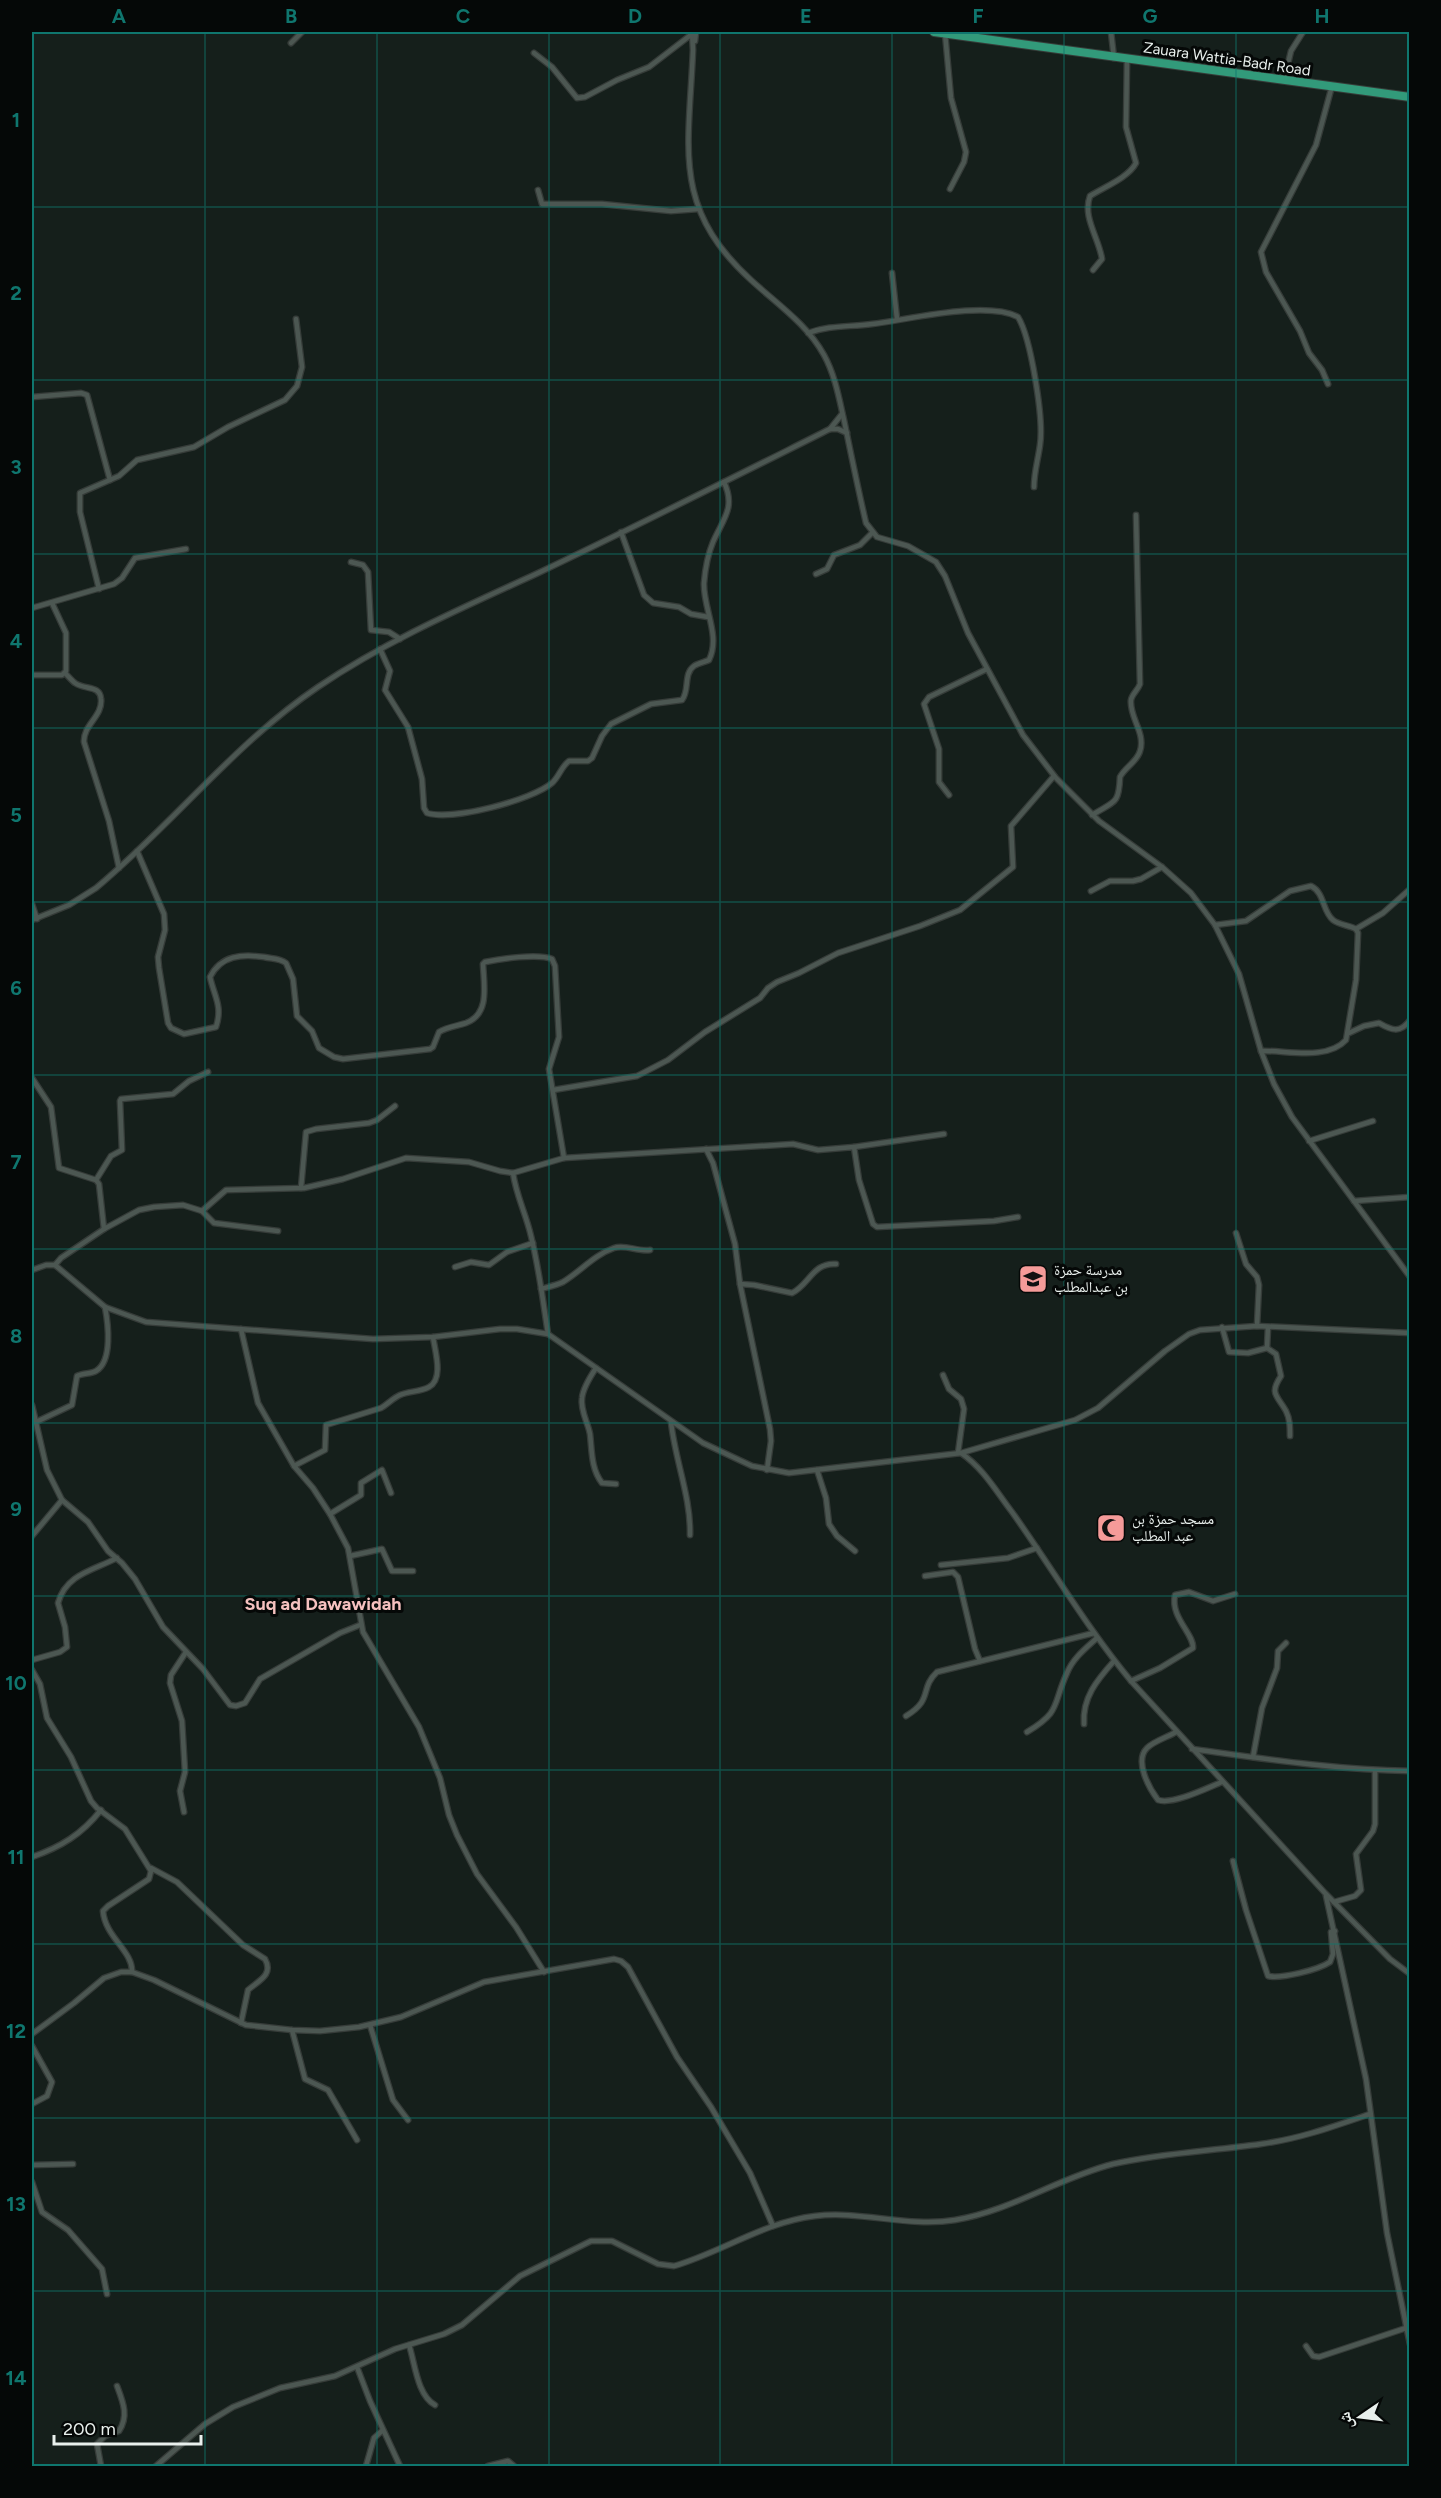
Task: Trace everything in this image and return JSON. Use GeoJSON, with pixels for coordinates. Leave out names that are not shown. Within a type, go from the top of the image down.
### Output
{"type":"FeatureCollection","features":[{"type":"Feature","properties":{"kind":"highway","name":"Zauara Wattia-Badr Road"},"geometry":{"type":"LineString","coordinates":[[934,32],[960,33],[1114,58],[1410,97]]}},
{"type":"Feature","properties":{"kind":"street"},"geometry":{"type":"LineString","coordinates":[[291,43],[302,32]]}},
{"type":"Feature","properties":{"kind":"street"},"geometry":{"type":"LineString","coordinates":[[694,32],[689,160],[690,181],[698,209],[711,237],[731,262],[798,320],[823,353],[832,374],[847,433],[866,523],[872,533],[908,546],[936,562],[945,576],[968,633],[1023,735],[1054,776],[1092,815],[1134,849],[1162,867],[1191,893],[1215,925],[1239,974],[1261,1051],[1274,1084],[1292,1117],[1410,1277]]}},
{"type":"Feature","properties":{"kind":"street"},"geometry":{"type":"LineString","coordinates":[[534,53],[552,66],[577,98],[585,97],[617,80],[650,67],[694,32]]}},
{"type":"Feature","properties":{"kind":"street"},"geometry":{"type":"LineString","coordinates":[[1111,32],[1114,58]]}},
{"type":"Feature","properties":{"kind":"street"},"geometry":{"type":"LineString","coordinates":[[1281,80],[1286,72],[1291,51],[1303,32]]}},
{"type":"Feature","properties":{"kind":"street"},"geometry":{"type":"LineString","coordinates":[[945,33],[951,98],[966,152],[964,162],[950,189]]}},
{"type":"Feature","properties":{"kind":"street"},"geometry":{"type":"LineString","coordinates":[[1093,270],[1102,259],[1100,245],[1087,213],[1090,196],[1124,176],[1132,170],[1136,163],[1125,127],[1127,59]]}},
{"type":"Feature","properties":{"kind":"street"},"geometry":{"type":"LineString","coordinates":[[1328,384],[1266,272],[1262,252],[1316,145],[1332,86]]}},
{"type":"Feature","properties":{"kind":"street"},"geometry":{"type":"LineString","coordinates":[[538,190],[542,204],[602,204],[671,211],[698,209]]}},
{"type":"Feature","properties":{"kind":"street"},"geometry":{"type":"LineString","coordinates":[[892,273],[897,320]]}},
{"type":"Feature","properties":{"kind":"street"},"geometry":{"type":"LineString","coordinates":[[808,333],[826,327],[873,324],[916,316],[982,311],[1018,316],[1030,352],[1037,396],[1040,446],[1034,471],[1034,487]]}},
{"type":"Feature","properties":{"kind":"street"},"geometry":{"type":"LineString","coordinates":[[99,590],[80,512],[79,498],[86,490],[125,472],[137,460],[194,447],[228,427],[291,396],[297,386],[302,367],[296,319]]}},
{"type":"Feature","properties":{"kind":"street"},"geometry":{"type":"LineString","coordinates":[[32,398],[81,393],[87,395],[110,480]]}},
{"type":"Feature","properties":{"kind":"street"},"geometry":{"type":"LineString","coordinates":[[32,904],[34,920],[74,902],[96,888],[262,730],[318,687],[380,649],[830,429],[842,414]]}},
{"type":"Feature","properties":{"kind":"street"},"geometry":{"type":"LineString","coordinates":[[830,429],[838,429],[847,433]]}},
{"type":"Feature","properties":{"kind":"street"},"geometry":{"type":"LineString","coordinates":[[380,649],[390,671],[386,690],[408,727],[422,779],[424,808],[427,813],[437,815],[477,811],[531,795],[551,784],[569,761],[588,761],[592,758],[610,724],[651,704],[682,700],[687,689],[688,674],[694,666],[710,660],[713,642],[704,584],[709,555],[730,505],[729,493],[724,482]]}},
{"type":"Feature","properties":{"kind":"street"},"geometry":{"type":"LineString","coordinates":[[1092,815],[1115,801],[1120,795],[1120,777],[1136,758],[1142,745],[1131,703],[1132,696],[1140,684],[1136,514]]}},
{"type":"Feature","properties":{"kind":"street"},"geometry":{"type":"LineString","coordinates":[[621,532],[644,595],[653,603],[679,607],[691,614],[708,617]]}},
{"type":"Feature","properties":{"kind":"street"},"geometry":{"type":"LineString","coordinates":[[816,574],[827,569],[834,555],[857,547],[872,533]]}},
{"type":"Feature","properties":{"kind":"street"},"geometry":{"type":"LineString","coordinates":[[32,608],[114,584],[122,578],[135,558],[186,549]]}},
{"type":"Feature","properties":{"kind":"street"},"geometry":{"type":"LineString","coordinates":[[351,562],[363,565],[368,572],[371,630],[389,632],[400,639]]}},
{"type":"Feature","properties":{"kind":"street"},"geometry":{"type":"LineString","coordinates":[[52,603],[60,616],[67,637],[65,673],[75,683],[96,690],[101,696],[101,707],[86,729],[84,742],[109,821],[119,868]]}},
{"type":"Feature","properties":{"kind":"street"},"geometry":{"type":"LineString","coordinates":[[949,795],[939,782],[939,749],[924,704],[929,697],[987,669]]}},
{"type":"Feature","properties":{"kind":"street"},"geometry":{"type":"LineString","coordinates":[[32,675],[59,676],[65,673]]}},
{"type":"Feature","properties":{"kind":"street"},"geometry":{"type":"LineString","coordinates":[[553,1090],[637,1076],[668,1060],[705,1032],[753,1003],[777,982],[838,953],[960,910],[1013,867],[1011,826],[1054,776]]}},
{"type":"Feature","properties":{"kind":"street"},"geometry":{"type":"LineString","coordinates":[[137,851],[164,914],[165,930],[158,957],[168,1023],[177,1032],[184,1034],[216,1027],[219,1018],[218,999],[211,981],[212,974],[228,960],[237,955],[246,954],[282,960],[286,963],[293,979],[297,1016],[312,1031],[319,1048],[326,1053],[343,1059],[425,1051],[433,1047],[439,1032],[477,1018],[482,1011],[483,964],[485,962],[549,957],[555,966],[559,1037],[550,1064],[564,1158]]}},
{"type":"Feature","properties":{"kind":"street"},"geometry":{"type":"LineString","coordinates":[[1091,891],[1110,881],[1141,879],[1162,867]]}},
{"type":"Feature","properties":{"kind":"street"},"geometry":{"type":"LineString","coordinates":[[1215,925],[1246,921],[1290,891],[1307,886],[1317,889],[1330,918],[1356,929],[1383,913],[1410,889]]}},
{"type":"Feature","properties":{"kind":"street"},"geometry":{"type":"LineString","coordinates":[[1261,1051],[1314,1052],[1336,1048],[1346,1040],[1356,980],[1359,938],[1356,929]]}},
{"type":"Feature","properties":{"kind":"street"},"geometry":{"type":"LineString","coordinates":[[1348,1033],[1379,1023],[1387,1029],[1397,1030],[1410,1020]]}},
{"type":"Feature","properties":{"kind":"street"},"geometry":{"type":"LineString","coordinates":[[96,1180],[111,1156],[122,1150],[121,1099],[173,1094],[189,1081],[208,1072]]}},
{"type":"Feature","properties":{"kind":"street"},"geometry":{"type":"LineString","coordinates":[[32,1078],[51,1107],[59,1168],[96,1180],[99,1184],[104,1229]]}},
{"type":"Feature","properties":{"kind":"street"},"geometry":{"type":"LineString","coordinates":[[301,1188],[304,1136],[309,1130],[369,1124],[395,1106]]}},
{"type":"Feature","properties":{"kind":"street"},"geometry":{"type":"LineString","coordinates":[[1309,1141],[1373,1121]]}},
{"type":"Feature","properties":{"kind":"street"},"geometry":{"type":"LineString","coordinates":[[202,1211],[226,1190],[301,1188],[343,1179],[406,1158],[469,1162],[513,1173],[564,1158],[793,1144],[818,1150],[944,1134]]}},
{"type":"Feature","properties":{"kind":"street"},"geometry":{"type":"LineString","coordinates":[[854,1147],[867,1210],[873,1224],[877,1227],[994,1221],[1017,1217]]}},
{"type":"Feature","properties":{"kind":"street"},"geometry":{"type":"LineString","coordinates":[[706,1149],[713,1163],[729,1220],[770,1429],[771,1441],[767,1470]]}},
{"type":"Feature","properties":{"kind":"street"},"geometry":{"type":"LineString","coordinates":[[513,1173],[517,1194],[533,1243],[548,1334]]}},
{"type":"Feature","properties":{"kind":"street"},"geometry":{"type":"LineString","coordinates":[[1354,1201],[1410,1197]]}},
{"type":"Feature","properties":{"kind":"street"},"geometry":{"type":"LineString","coordinates":[[55,1265],[61,1258],[104,1229],[139,1210],[154,1207],[183,1205],[202,1211],[214,1223],[278,1231]]}},
{"type":"Feature","properties":{"kind":"street"},"geometry":{"type":"LineString","coordinates":[[1236,1233],[1246,1264],[1257,1277],[1259,1284],[1257,1326]]}},
{"type":"Feature","properties":{"kind":"street"},"geometry":{"type":"LineString","coordinates":[[455,1267],[471,1262],[489,1265],[507,1252],[533,1243]]}},
{"type":"Feature","properties":{"kind":"street"},"geometry":{"type":"LineString","coordinates":[[541,1289],[561,1283],[584,1265],[615,1247],[624,1246],[629,1249],[650,1251]]}},
{"type":"Feature","properties":{"kind":"street"},"geometry":{"type":"LineString","coordinates":[[740,1284],[792,1293],[799,1290],[813,1271],[828,1263],[836,1264]]}},
{"type":"Feature","properties":{"kind":"street"},"geometry":{"type":"LineString","coordinates":[[32,1270],[46,1265],[55,1265],[105,1307],[146,1322],[374,1339],[433,1337],[500,1329],[548,1334],[671,1422],[729,1456],[767,1470],[789,1473],[960,1453],[1023,1437],[1087,1415],[1180,1340],[1200,1330],[1257,1326],[1410,1333]]}},
{"type":"Feature","properties":{"kind":"street"},"geometry":{"type":"LineString","coordinates":[[36,1422],[72,1405],[77,1376],[95,1371],[103,1363],[108,1343],[109,1324],[105,1307]]}},
{"type":"Feature","properties":{"kind":"street"},"geometry":{"type":"LineString","coordinates":[[1222,1327],[1228,1352],[1248,1353],[1267,1348],[1276,1354],[1281,1376],[1275,1384],[1275,1393],[1287,1412],[1290,1436]]}},
{"type":"Feature","properties":{"kind":"street"},"geometry":{"type":"LineString","coordinates":[[1267,1348],[1268,1327]]}},
{"type":"Feature","properties":{"kind":"street"},"geometry":{"type":"LineString","coordinates":[[241,1329],[258,1403],[294,1466],[313,1488],[330,1515],[350,1556],[360,1625],[423,1737],[440,1778],[449,1815],[457,1835],[477,1874],[516,1927],[544,1972]]}},
{"type":"Feature","properties":{"kind":"street"},"geometry":{"type":"LineString","coordinates":[[294,1466],[325,1450],[326,1425],[381,1408],[397,1396],[429,1387],[438,1371],[433,1337]]}},
{"type":"Feature","properties":{"kind":"street"},"geometry":{"type":"LineString","coordinates":[[596,1368],[582,1398],[586,1426],[590,1433],[590,1451],[596,1475],[602,1483],[616,1484]]}},
{"type":"Feature","properties":{"kind":"street"},"geometry":{"type":"LineString","coordinates":[[943,1375],[949,1389],[961,1399],[964,1409],[960,1453]]}},
{"type":"Feature","properties":{"kind":"street"},"geometry":{"type":"LineString","coordinates":[[32,1405],[47,1470],[62,1500],[87,1522],[108,1551],[135,1579],[163,1628],[203,1669],[228,1703],[236,1706],[248,1698],[254,1685],[260,1679],[340,1633],[360,1625]]}},
{"type":"Feature","properties":{"kind":"street"},"geometry":{"type":"LineString","coordinates":[[671,1422],[686,1497],[690,1535]]}},
{"type":"Feature","properties":{"kind":"street"},"geometry":{"type":"LineString","coordinates":[[960,1453],[981,1470],[1096,1636],[1131,1681],[1325,1893],[1390,1959],[1410,1974]]}},
{"type":"Feature","properties":{"kind":"street"},"geometry":{"type":"LineString","coordinates":[[330,1515],[361,1495],[361,1483],[382,1470],[391,1493]]}},
{"type":"Feature","properties":{"kind":"street"},"geometry":{"type":"LineString","coordinates":[[817,1470],[826,1498],[830,1524],[837,1536],[855,1551]]}},
{"type":"Feature","properties":{"kind":"street"},"geometry":{"type":"LineString","coordinates":[[32,1536],[62,1500]]}},
{"type":"Feature","properties":{"kind":"street"},"geometry":{"type":"LineString","coordinates":[[941,1565],[1008,1558],[1036,1548]]}},
{"type":"Feature","properties":{"kind":"street"},"geometry":{"type":"LineString","coordinates":[[350,1556],[382,1550],[392,1571],[413,1571]]}},
{"type":"Feature","properties":{"kind":"street"},"geometry":{"type":"LineString","coordinates":[[32,1660],[60,1652],[67,1647],[65,1627],[58,1603],[73,1579],[82,1572],[117,1558]]}},
{"type":"Feature","properties":{"kind":"street"},"geometry":{"type":"LineString","coordinates":[[925,1576],[949,1572],[955,1573],[958,1577],[980,1661]]}},
{"type":"Feature","properties":{"kind":"street"},"geometry":{"type":"LineString","coordinates":[[1131,1681],[1167,1665],[1193,1648],[1192,1641],[1179,1619],[1174,1600],[1175,1594],[1190,1592],[1213,1601],[1235,1594]]}},
{"type":"Feature","properties":{"kind":"street"},"geometry":{"type":"LineString","coordinates":[[906,1716],[922,1704],[929,1683],[937,1672],[1096,1636]]}},
{"type":"Feature","properties":{"kind":"street"},"geometry":{"type":"LineString","coordinates":[[1027,1732],[1049,1717],[1057,1703],[1071,1666],[1096,1636]]}},
{"type":"Feature","properties":{"kind":"street"},"geometry":{"type":"LineString","coordinates":[[1253,1757],[1262,1708],[1277,1668],[1278,1651],[1286,1643]]}},
{"type":"Feature","properties":{"kind":"street"},"geometry":{"type":"LineString","coordinates":[[184,1812],[180,1791],[185,1772],[182,1721],[171,1690],[170,1679],[186,1652]]}},
{"type":"Feature","properties":{"kind":"street"},"geometry":{"type":"LineString","coordinates":[[1084,1724],[1084,1705],[1088,1696],[1114,1660]]}},
{"type":"Feature","properties":{"kind":"street"},"geometry":{"type":"LineString","coordinates":[[32,1670],[42,1690],[47,1718],[71,1757],[91,1801],[124,1829],[150,1868],[177,1882],[243,1945],[265,1959],[268,1971],[266,1977],[248,1990],[241,2023]]}},
{"type":"Feature","properties":{"kind":"street"},"geometry":{"type":"LineString","coordinates":[[1176,1732],[1148,1748],[1144,1753],[1143,1771],[1158,1800],[1162,1802],[1179,1798],[1222,1782]]}},
{"type":"Feature","properties":{"kind":"street"},"geometry":{"type":"LineString","coordinates":[[1192,1749],[1375,1770],[1410,1771]]}},
{"type":"Feature","properties":{"kind":"street"},"geometry":{"type":"LineString","coordinates":[[1334,1902],[1355,1896],[1361,1890],[1356,1854],[1373,1831],[1375,1824],[1375,1770]]}},
{"type":"Feature","properties":{"kind":"street"},"geometry":{"type":"LineString","coordinates":[[32,1857],[72,1840],[101,1810]]}},
{"type":"Feature","properties":{"kind":"street"},"geometry":{"type":"LineString","coordinates":[[1233,1861],[1245,1910],[1268,1976],[1305,1971],[1330,1962],[1333,1954],[1331,1932],[1335,1930]]}},
{"type":"Feature","properties":{"kind":"street"},"geometry":{"type":"LineString","coordinates":[[132,1972],[132,1962],[113,1938],[103,1911],[149,1879],[150,1868]]}},
{"type":"Feature","properties":{"kind":"street"},"geometry":{"type":"LineString","coordinates":[[1325,1893],[1362,2055],[1387,2233],[1410,2344]]}},
{"type":"Feature","properties":{"kind":"street"},"geometry":{"type":"LineString","coordinates":[[32,2034],[111,1974],[132,1972],[241,2023],[255,2027],[320,2031],[370,2025],[427,2008],[475,1984],[614,1959],[628,1967],[677,2057],[711,2107],[750,2173],[773,2226]]}},
{"type":"Feature","properties":{"kind":"street"},"geometry":{"type":"LineString","coordinates":[[370,2025],[393,2100],[408,2120]]}},
{"type":"Feature","properties":{"kind":"street"},"geometry":{"type":"LineString","coordinates":[[292,2030],[305,2079],[332,2094],[357,2140]]}},
{"type":"Feature","properties":{"kind":"street"},"geometry":{"type":"LineString","coordinates":[[32,2046],[52,2082],[47,2096],[32,2104]]}},
{"type":"Feature","properties":{"kind":"street"},"geometry":{"type":"LineString","coordinates":[[156,2466],[205,2424],[232,2407],[280,2388],[328,2378],[457,2328],[520,2276],[591,2241],[612,2241],[658,2264],[671,2266],[773,2226],[821,2215],[933,2223],[958,2220],[994,2211],[1070,2178],[1113,2164],[1284,2140],[1370,2114]]}},
{"type":"Feature","properties":{"kind":"street"},"geometry":{"type":"LineString","coordinates":[[32,2165],[72,2164]]}},
{"type":"Feature","properties":{"kind":"street"},"geometry":{"type":"LineString","coordinates":[[32,2182],[42,2212],[68,2230],[102,2269],[107,2294]]}},
{"type":"Feature","properties":{"kind":"street"},"geometry":{"type":"LineString","coordinates":[[1306,2346],[1314,2356],[1319,2357],[1406,2328]]}},
{"type":"Feature","properties":{"kind":"street"},"geometry":{"type":"LineString","coordinates":[[409,2345],[422,2388],[427,2398],[435,2405]]}},
{"type":"Feature","properties":{"kind":"street"},"geometry":{"type":"LineString","coordinates":[[357,2367],[382,2430],[400,2466]]}},
{"type":"Feature","properties":{"kind":"street"},"geometry":{"type":"LineString","coordinates":[[100,2466],[97,2444],[105,2436],[119,2432],[124,2420],[125,2407],[117,2386]]}},
{"type":"Feature","properties":{"kind":"street"},"geometry":{"type":"LineString","coordinates":[[366,2466],[374,2438],[382,2430]]}},
{"type":"Feature","properties":{"kind":"street"},"geometry":{"type":"LineString","coordinates":[[488,2466],[508,2461],[514,2466]]}},
{"type":"Feature","properties":{"kind":"place","name":"مدرسة حمزة بن عبدالمطلب"},"geometry":{"type":"Point","coordinates":[1033,1279]}},
{"type":"Feature","properties":{"kind":"place","name":"مسجد حمزة بن عبد المطلب"},"geometry":{"type":"Point","coordinates":[1111,1528]}},
{"type":"Feature","properties":{"kind":"district","name":"Suq ad Dawawidah"},"geometry":{"type":"Point","coordinates":[323,1604]}}]}
